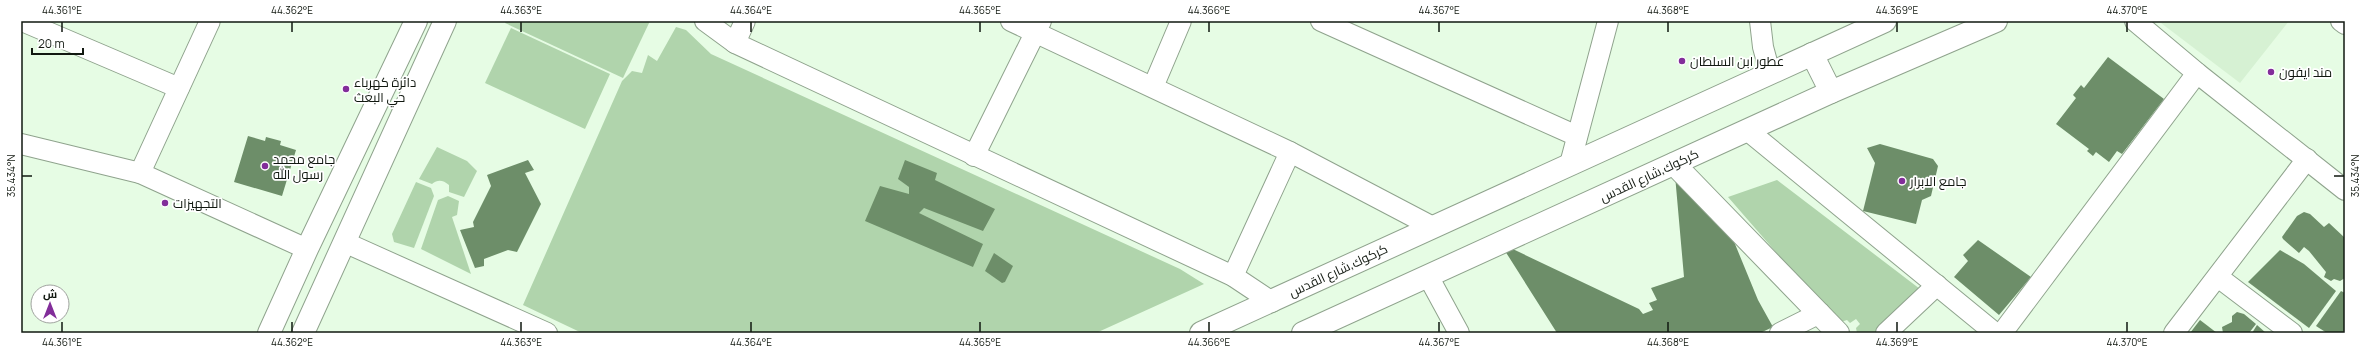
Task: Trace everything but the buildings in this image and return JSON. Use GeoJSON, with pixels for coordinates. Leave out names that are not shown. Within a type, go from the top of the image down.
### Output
{"type":"FeatureCollection","features":[{"type":"Feature","properties":{"kind":"main road"},"geometry":{"type":"LineString","coordinates":[[269,333],[307,249],[416,21]]}},
{"type":"Feature","properties":{"kind":"main road","name":"كركوك,شارع القدس"},"geometry":{"type":"LineString","coordinates":[[1201,333],[1272,302],[1431,226],[1884,21]]}},
{"type":"Feature","properties":{"kind":"main road","name":"كركوك,شارع القدس"},"geometry":{"type":"LineString","coordinates":[[1303,333],[1831,92],[1996,21]]}},
{"type":"Feature","properties":{"kind":"main road"},"geometry":{"type":"LineString","coordinates":[[303,333],[344,242],[438,23]]}},
{"type":"Feature","properties":{"kind":"main road"},"geometry":{"type":"LineString","coordinates":[[1812,54],[1831,92]]}},
{"type":"Feature","properties":{"kind":"main road"},"geometry":{"type":"LineString","coordinates":[[1674,164],[1838,333]]}},
{"type":"Feature","properties":{"kind":"street"},"geometry":{"type":"LineString","coordinates":[[22,21],[179,88]]}},
{"type":"Feature","properties":{"kind":"street"},"geometry":{"type":"LineString","coordinates":[[140,173],[210,21]]}},
{"type":"Feature","properties":{"kind":"street"},"geometry":{"type":"LineString","coordinates":[[705,21],[734,43],[1233,276],[1272,302]]}},
{"type":"Feature","properties":{"kind":"street"},"geometry":{"type":"LineString","coordinates":[[734,43],[745,21]]}},
{"type":"Feature","properties":{"kind":"street"},"geometry":{"type":"LineString","coordinates":[[1011,21],[1038,27],[1153,87],[1290,152],[1431,226]]}},
{"type":"Feature","properties":{"kind":"street"},"geometry":{"type":"LineString","coordinates":[[1153,87],[1181,21]]}},
{"type":"Feature","properties":{"kind":"street"},"geometry":{"type":"LineString","coordinates":[[1321,21],[1577,136]]}},
{"type":"Feature","properties":{"kind":"street"},"geometry":{"type":"LineString","coordinates":[[1570,164],[1608,21]]}},
{"type":"Feature","properties":{"kind":"street"},"geometry":{"type":"LineString","coordinates":[[1760,21],[1763,47],[1770,73]]}},
{"type":"Feature","properties":{"kind":"street"},"geometry":{"type":"LineString","coordinates":[[2135,21],[2197,73],[2345,190]]}},
{"type":"Feature","properties":{"kind":"street"},"geometry":{"type":"LineString","coordinates":[[2341,21],[2345,24]]}},
{"type":"Feature","properties":{"kind":"street"},"geometry":{"type":"LineString","coordinates":[[974,156],[1038,27]]}},
{"type":"Feature","properties":{"kind":"street"},"geometry":{"type":"LineString","coordinates":[[2002,333],[2197,73]]}},
{"type":"Feature","properties":{"kind":"street"},"geometry":{"type":"LineString","coordinates":[[1747,130],[1995,333]]}},
{"type":"Feature","properties":{"kind":"street"},"geometry":{"type":"LineString","coordinates":[[21,144],[140,173],[307,249]]}},
{"type":"Feature","properties":{"kind":"street"},"geometry":{"type":"LineString","coordinates":[[1233,276],[1290,152]]}},
{"type":"Feature","properties":{"kind":"street"},"geometry":{"type":"LineString","coordinates":[[2174,333],[2308,160]]}},
{"type":"Feature","properties":{"kind":"street"},"geometry":{"type":"LineString","coordinates":[[344,242],[547,333]]}},
{"type":"Feature","properties":{"kind":"street"},"geometry":{"type":"LineString","coordinates":[[1428,276],[1459,333]]}},
{"type":"Feature","properties":{"kind":"street"},"geometry":{"type":"LineString","coordinates":[[2218,277],[2292,333]]}},
{"type":"Feature","properties":{"kind":"street"},"geometry":{"type":"LineString","coordinates":[[1886,333],[1937,285]]}},
{"type":"Feature","properties":{"kind":"street"},"geometry":{"type":"LineString","coordinates":[[1780,333],[1820,313]]}},
{"type":"Feature","properties":{"kind":"shaded area"},"geometry":{"type":"Polygon","coordinates":[[[506,21],[650,21],[623,78],[505,23],[506,21]]]}},
{"type":"Feature","properties":{"kind":"shaded area"},"geometry":{"type":"Polygon","coordinates":[[[2167,21],[2289,21],[2240,83],[2161,23],[2167,21]]]}},
{"type":"Feature","properties":{"kind":"shaded area"},"geometry":{"type":"Polygon","coordinates":[[[676,27],[686,30],[711,54],[1180,269],[1204,284],[1096,333],[582,333],[523,305],[622,81],[632,71],[642,73],[648,55],[657,61],[676,27]]]}},
{"type":"Feature","properties":{"kind":"shaded area"},"geometry":{"type":"Polygon","coordinates":[[[511,28],[610,74],[585,129],[485,83],[511,28]]]}},
{"type":"Feature","properties":{"kind":"shaded area"},"geometry":{"type":"Polygon","coordinates":[[[437,147],[467,161],[477,171],[464,197],[449,192],[449,185],[443,181],[436,181],[432,184],[419,179],[437,147]]]}},
{"type":"Feature","properties":{"kind":"shaded area"},"geometry":{"type":"Polygon","coordinates":[[[1777,180],[1920,289],[1881,333],[1857,333],[1856,328],[1860,324],[1856,319],[1850,323],[1847,320],[1841,322],[1836,314],[1835,320],[1728,197],[1777,180]]]}},
{"type":"Feature","properties":{"kind":"shaded area"},"geometry":{"type":"Polygon","coordinates":[[[416,182],[431,188],[434,196],[414,248],[394,242],[392,234],[416,182]]]}},
{"type":"Feature","properties":{"kind":"shaded area"},"geometry":{"type":"Polygon","coordinates":[[[448,196],[459,201],[457,215],[452,217],[471,274],[421,249],[438,200],[448,196]]]}},
{"type":"Feature","properties":{"kind":"place","name":"عطور ابن السلطان"},"geometry":{"type":"Point","coordinates":[1682,61]}},
{"type":"Feature","properties":{"kind":"place","name":"مند ايفون"},"geometry":{"type":"Point","coordinates":[2271,72]}},
{"type":"Feature","properties":{"kind":"place","name":"دائرة كهرباء حي البعث"},"geometry":{"type":"Point","coordinates":[346,89]}},
{"type":"Feature","properties":{"kind":"place","name":"جامع محمد رسول الله"},"geometry":{"type":"Point","coordinates":[265,166]}},
{"type":"Feature","properties":{"kind":"place","name":"جامع الابرار"},"geometry":{"type":"Point","coordinates":[1902,181]}},
{"type":"Feature","properties":{"kind":"place","name":"التجهيزات"},"geometry":{"type":"Point","coordinates":[165,203]}}]}
